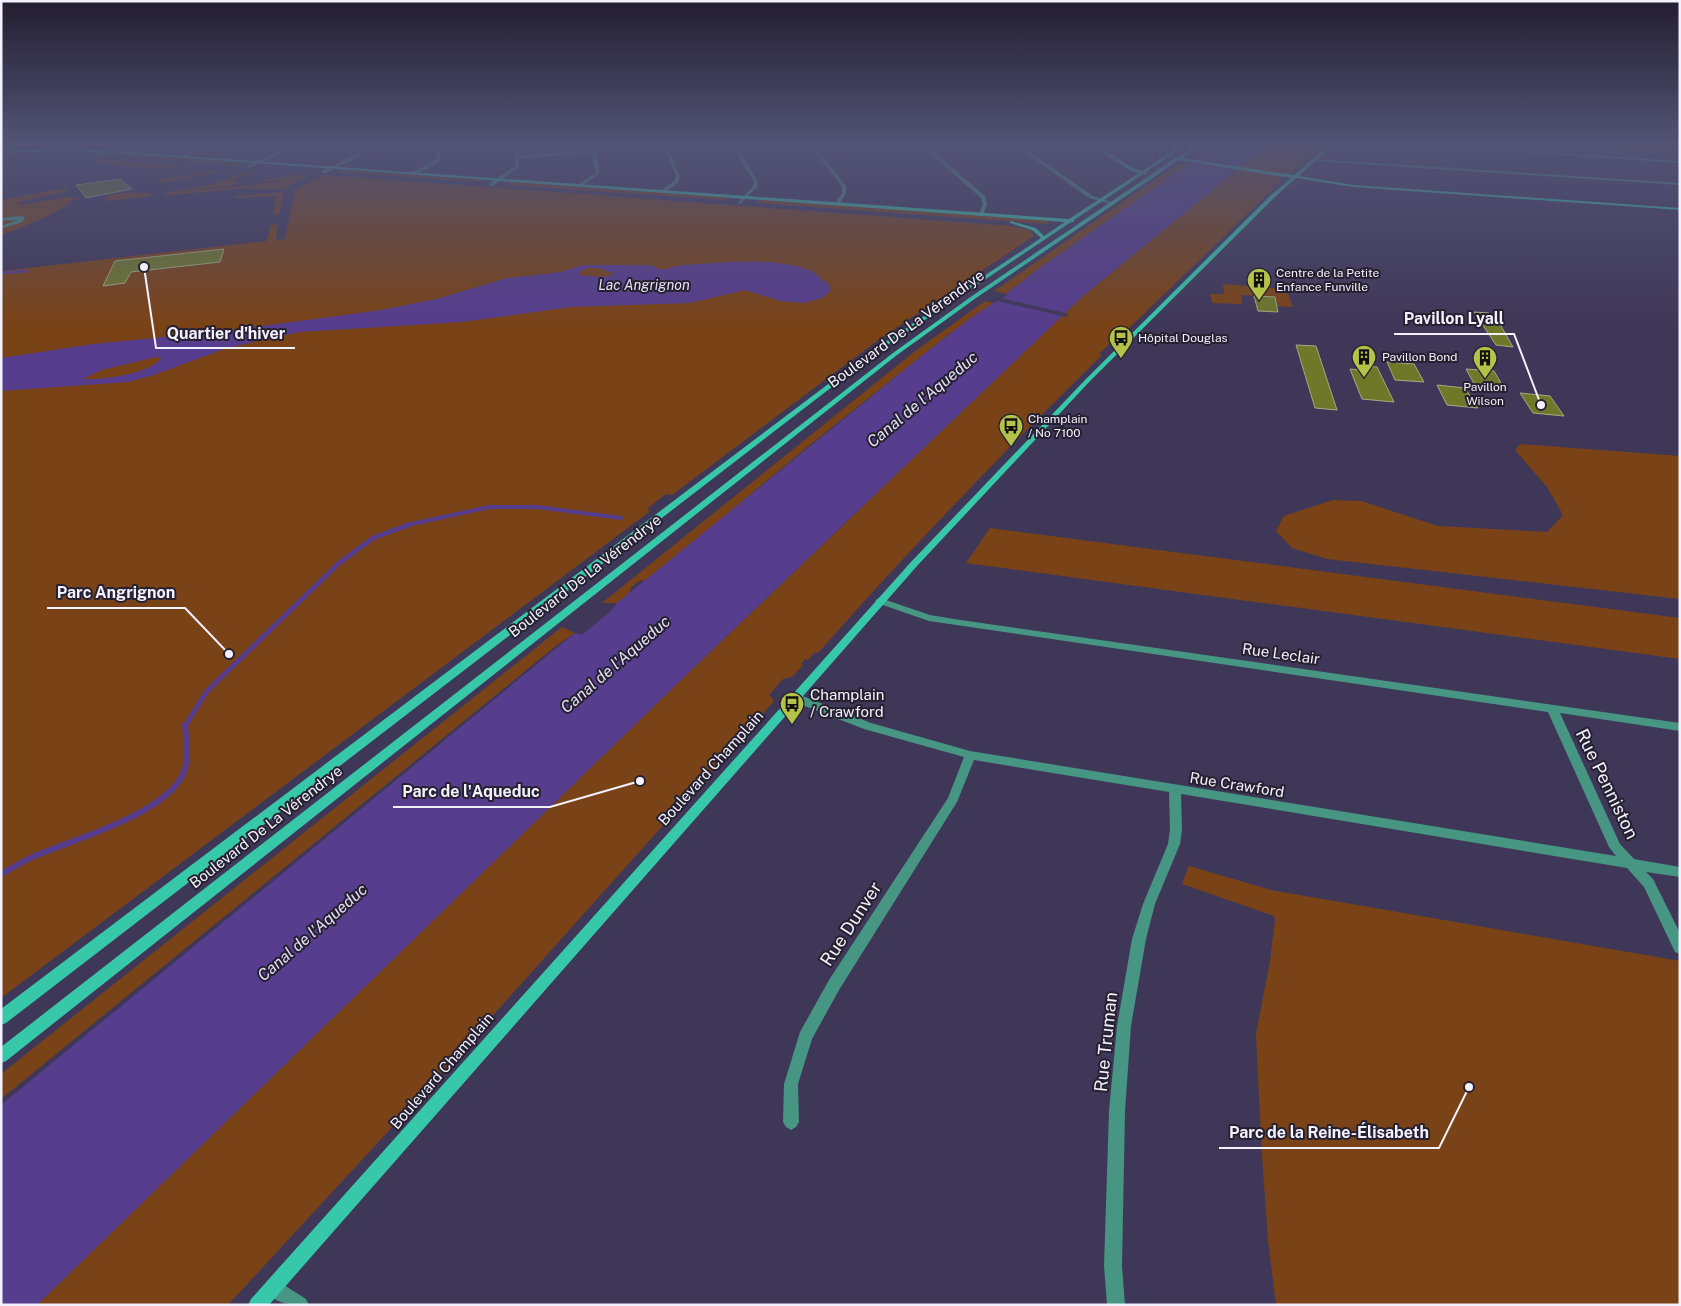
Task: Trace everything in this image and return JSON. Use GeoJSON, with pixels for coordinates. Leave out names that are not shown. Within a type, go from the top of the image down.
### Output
{"type":"FeatureCollection","features":[{"type":"Feature","properties":{"kind":"main road"},"geometry":{"type":"LineString","coordinates":[[740,203],[1062,226],[1080,225]]}},
{"type":"Feature","properties":{"kind":"main road"},"geometry":{"type":"LineString","coordinates":[[823,203],[1069,221],[1080,225]]}},
{"type":"Feature","properties":{"kind":"main road","name":"Boulevard De La Vérendrye"},"geometry":{"type":"LineString","coordinates":[[1,1018],[878,349],[1097,203]]}},
{"type":"Feature","properties":{"kind":"main road","name":"Boulevard De La Vérendrye"},"geometry":{"type":"LineString","coordinates":[[1,1056],[888,359],[1112,203]]}},
{"type":"Feature","properties":{"kind":"main road","name":"Boulevard Champlain"},"geometry":{"type":"LineString","coordinates":[[257,1305],[880,602],[1088,380],[1268,203]]}},
{"type":"Feature","properties":{"kind":"main road"},"geometry":{"type":"LineString","coordinates":[[1594,203],[1680,209]]}},
{"type":"Feature","properties":{"kind":"main road"},"geometry":{"type":"LineString","coordinates":[[1012,222],[1034,229],[1044,238]]}},
{"type":"Feature","properties":{"kind":"street"},"geometry":{"type":"LineString","coordinates":[[981,214],[985,203]]}},
{"type":"Feature","properties":{"kind":"street"},"geometry":{"type":"LineString","coordinates":[[1,220],[22,218],[20,221],[1,228]]}},
{"type":"Feature","properties":{"kind":"street","name":"Rue Leclair"},"geometry":{"type":"LineString","coordinates":[[880,602],[929,618],[954,622],[1680,727]]}},
{"type":"Feature","properties":{"kind":"street","name":"Rue Crawford"},"geometry":{"type":"LineString","coordinates":[[796,698],[868,726],[970,754],[1176,790],[1680,872]]}},
{"type":"Feature","properties":{"kind":"street","name":"Rue Penniston"},"geometry":{"type":"LineString","coordinates":[[1552,708],[1614,847],[1649,883],[1680,948]]}},
{"type":"Feature","properties":{"kind":"street","name":"Rue Dunver"},"geometry":{"type":"LineString","coordinates":[[791,1122],[791,1084],[805,1037],[834,985],[953,799],[970,754]]}},
{"type":"Feature","properties":{"kind":"street","name":"Rue Truman"},"geometry":{"type":"LineString","coordinates":[[1116,1305],[1113,1266],[1115,1178],[1117,1111],[1124,1026],[1139,939],[1149,904],[1174,844],[1176,790]]}},
{"type":"Feature","properties":{"kind":"street"},"geometry":{"type":"LineString","coordinates":[[273,1287],[300,1305]]}},
{"type":"Feature","properties":{"kind":"shaded area"},"geometry":{"type":"Polygon","coordinates":[[[1,203],[19,203],[20,205],[32,203],[70,203],[56,212],[1,235],[1,203]]]}},
{"type":"Feature","properties":{"kind":"shaded area"},"geometry":{"type":"Polygon","coordinates":[[[275,203],[282,203],[279,214],[273,215],[275,203]]]}},
{"type":"Feature","properties":{"kind":"shaded area"},"geometry":{"type":"Polygon","coordinates":[[[292,203],[702,203],[1012,226],[1030,230],[1034,236],[878,340],[672,495],[666,494],[648,508],[649,512],[1,998],[1,271],[267,241],[271,225],[278,224],[276,240],[285,239],[292,203]]]}},
{"type":"Feature","properties":{"kind":"shaded area"},"geometry":{"type":"Polygon","coordinates":[[[757,203],[814,203],[1049,220],[1048,224],[757,203]]]}},
{"type":"Feature","properties":{"kind":"shaded area"},"geometry":{"type":"Polygon","coordinates":[[[1121,203],[1134,203],[1045,264],[1006,294],[994,291],[1121,203]]]}},
{"type":"Feature","properties":{"kind":"shaded area"},"geometry":{"type":"Polygon","coordinates":[[[1197,203],[1259,203],[1124,333],[1115,336],[1117,336],[1099,354],[1102,355],[957,501],[818,653],[815,652],[808,660],[805,659],[801,664],[803,665],[792,677],[783,679],[769,695],[773,702],[760,717],[419,1098],[228,1305],[37,1305],[680,681],[1083,296],[1197,203]]]}},
{"type":"Feature","properties":{"kind":"shaded area"},"geometry":{"type":"Polygon","coordinates":[[[1223,284],[1286,289],[1293,307],[1277,306],[1275,297],[1241,295],[1242,304],[1212,303],[1210,294],[1224,294],[1223,284]]]}},
{"type":"Feature","properties":{"kind":"shaded area"},"geometry":{"type":"Polygon","coordinates":[[[985,301],[994,303],[949,334],[811,444],[646,581],[641,580],[631,587],[630,592],[617,603],[602,603],[914,352],[985,301]]]}},
{"type":"Feature","properties":{"kind":"shaded area"},"geometry":{"type":"Polygon","coordinates":[[[1520,444],[1680,456],[1680,599],[1327,559],[1292,548],[1276,531],[1284,516],[1333,500],[1361,501],[1438,526],[1547,532],[1563,515],[1547,487],[1515,450],[1520,444]]]}},
{"type":"Feature","properties":{"kind":"shaded area"},"geometry":{"type":"Polygon","coordinates":[[[990,528],[1680,618],[1680,659],[966,563],[990,528]]]}},
{"type":"Feature","properties":{"kind":"shaded area"},"geometry":{"type":"Polygon","coordinates":[[[562,627],[575,633],[557,645],[1,1099],[1,1074],[562,627]]]}},
{"type":"Feature","properties":{"kind":"shaded area"},"geometry":{"type":"Polygon","coordinates":[[[1189,866],[1271,890],[1680,961],[1680,1305],[1276,1305],[1268,1240],[1256,1034],[1270,961],[1275,920],[1274,916],[1182,884],[1189,866]]]}},
{"type":"Feature","properties":{"kind":"water","name":"Canal de l'Aqueduc"},"geometry":{"type":"Polygon","coordinates":[[[1133,203],[1197,203],[1083,296],[713,649],[37,1305],[1,1305],[1,1105],[575,633],[582,635],[611,611],[617,603],[914,362],[969,319],[1007,296],[1006,294],[1045,264],[1133,203]]]}},
{"type":"Feature","properties":{"kind":"water","name":"Lac Angrignon"},"geometry":{"type":"Polygon","coordinates":[[[770,262],[790,265],[812,271],[828,283],[831,290],[822,298],[804,303],[780,301],[745,290],[690,303],[571,307],[462,322],[300,332],[227,348],[154,375],[128,382],[1,391],[1,358],[93,344],[225,331],[381,310],[436,299],[507,278],[561,272],[583,265],[651,265],[661,270],[682,265],[770,262]],[[586,268],[580,272],[580,275],[604,277],[614,274],[599,268],[586,268]],[[156,357],[102,370],[83,379],[113,377],[136,372],[155,364],[161,358],[156,357]]]}},
{"type":"Feature","properties":{"kind":"pier"},"geometry":{"type":"Polygon","coordinates":[[[998,297],[1069,314],[1066,317],[994,300],[998,297]]]}},
{"type":"Feature","properties":{"kind":"building"},"geometry":{"type":"Polygon","coordinates":[[[224,249],[220,262],[131,272],[125,283],[103,286],[115,261],[224,249]]]}},
{"type":"Feature","properties":{"kind":"building","name":"Centre de la Petite Enfance Funville"},"geometry":{"type":"Polygon","coordinates":[[[1254,296],[1275,297],[1278,312],[1258,311],[1254,296]]]}},
{"type":"Feature","properties":{"kind":"building"},"geometry":{"type":"Polygon","coordinates":[[[1474,312],[1489,313],[1501,326],[1513,347],[1496,345],[1474,312]]]}},
{"type":"Feature","properties":{"kind":"building","name":"Pavillon Bond"},"geometry":{"type":"Polygon","coordinates":[[[1296,345],[1316,346],[1337,410],[1315,408],[1296,345]]]}},
{"type":"Feature","properties":{"kind":"building"},"geometry":{"type":"Polygon","coordinates":[[[1387,362],[1414,364],[1424,382],[1395,380],[1387,362]]]}},
{"type":"Feature","properties":{"kind":"building"},"geometry":{"type":"Polygon","coordinates":[[[1358,366],[1377,367],[1394,402],[1362,399],[1350,369],[1360,370],[1358,366]]]}},
{"type":"Feature","properties":{"kind":"building","name":"Pavillon Wilson"},"geometry":{"type":"Polygon","coordinates":[[[1466,369],[1494,371],[1505,390],[1476,387],[1466,369]]]}},
{"type":"Feature","properties":{"kind":"building"},"geometry":{"type":"Polygon","coordinates":[[[1437,385],[1465,388],[1478,408],[1447,405],[1437,385]]]}},
{"type":"Feature","properties":{"kind":"building"},"geometry":{"type":"Polygon","coordinates":[[[1520,393],[1550,396],[1564,416],[1533,413],[1520,393]]]}},
{"type":"Feature","properties":{"kind":"waterway"},"geometry":{"type":"LineString","coordinates":[[1,273],[27,271]]}},
{"type":"Feature","properties":{"kind":"waterway"},"geometry":{"type":"LineString","coordinates":[[410,524],[489,507],[537,507],[621,518]]}},
{"type":"Feature","properties":{"kind":"waterway"},"geometry":{"type":"LineString","coordinates":[[185,726],[207,691],[338,564],[373,538],[410,524]]}},
{"type":"Feature","properties":{"kind":"waterway"},"geometry":{"type":"LineString","coordinates":[[1,874],[35,856],[117,824],[158,801],[173,788],[183,774],[187,756],[185,726]]}},
{"type":"Feature","properties":{"kind":"place","name":"Quartier d'hiver"},"geometry":{"type":"Point","coordinates":[144,267]}},
{"type":"Feature","properties":{"kind":"place","name":"Centre de la Petite Enfance Funville"},"geometry":{"type":"Point","coordinates":[1259,301]}},
{"type":"Feature","properties":{"kind":"place","name":"Hôpital Douglas"},"geometry":{"type":"Point","coordinates":[1121,359]}},
{"type":"Feature","properties":{"kind":"place","name":"Pavillon Bond"},"geometry":{"type":"Point","coordinates":[1364,378]}},
{"type":"Feature","properties":{"kind":"place","name":"Pavillon Wilson"},"geometry":{"type":"Point","coordinates":[1485,379]}},
{"type":"Feature","properties":{"kind":"place","name":"Pavillon Lyall"},"geometry":{"type":"Point","coordinates":[1541,405]}},
{"type":"Feature","properties":{"kind":"place","name":"Champlain / No 7100"},"geometry":{"type":"Point","coordinates":[1011,447]}},
{"type":"Feature","properties":{"kind":"place","name":"Parc Angrignon"},"geometry":{"type":"Point","coordinates":[229,654]}},
{"type":"Feature","properties":{"kind":"place","name":"Champlain / Crawford"},"geometry":{"type":"Point","coordinates":[792,725]}},
{"type":"Feature","properties":{"kind":"place","name":"Parc de l'Aqueduc"},"geometry":{"type":"Point","coordinates":[640,781]}},
{"type":"Feature","properties":{"kind":"place","name":"Parc de la Reine-Élisabeth"},"geometry":{"type":"Point","coordinates":[1469,1087]}}]}
